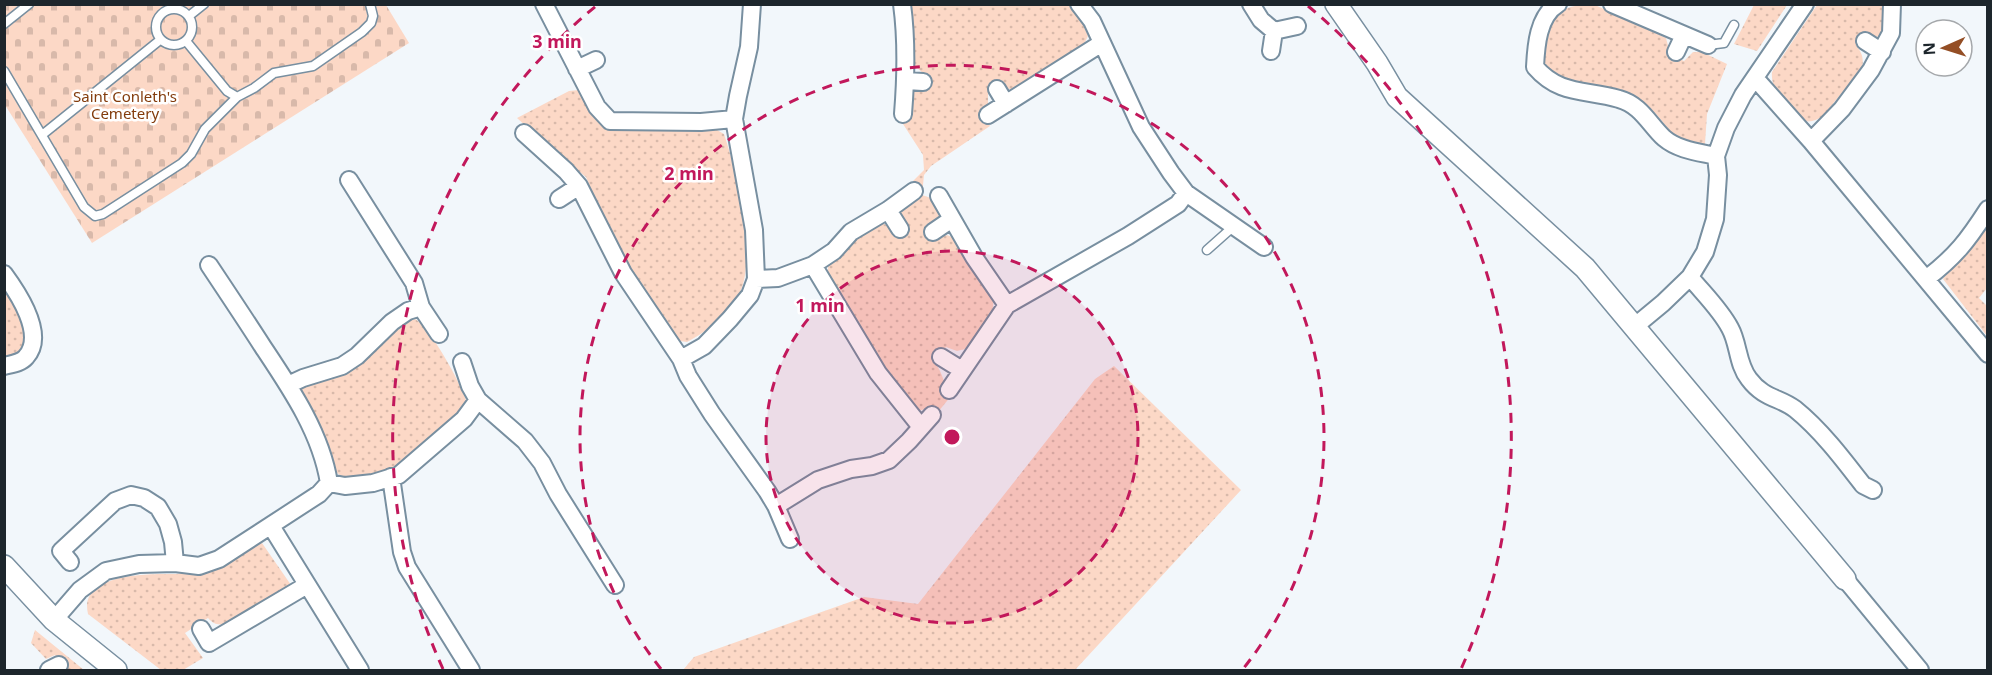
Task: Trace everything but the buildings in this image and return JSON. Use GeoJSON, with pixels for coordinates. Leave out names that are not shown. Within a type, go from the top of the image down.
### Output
{"type":"FeatureCollection","features":[{"type":"Feature","properties":{"kind":"street"},"geometry":{"type":"LineString","coordinates":[[544,4],[597,107],[610,121],[701,122],[734,119]]}},
{"type":"Feature","properties":{"kind":"street"},"geometry":{"type":"LineString","coordinates":[[681,359],[704,346],[730,319],[750,295],[756,279],[754,230],[734,119],[749,47],[752,4]]}},
{"type":"Feature","properties":{"kind":"street"},"geometry":{"type":"LineString","coordinates":[[902,4],[906,81],[903,114]]}},
{"type":"Feature","properties":{"kind":"street"},"geometry":{"type":"LineString","coordinates":[[1079,4],[1092,21],[1141,127],[1159,157],[1186,193],[1264,248]]}},
{"type":"Feature","properties":{"kind":"street"},"geometry":{"type":"LineString","coordinates":[[1251,4],[1261,20],[1274,31]]}},
{"type":"Feature","properties":{"kind":"street"},"geometry":{"type":"LineString","coordinates":[[1336,4],[1377,63],[1396,97],[1585,268],[1920,670]]}},
{"type":"Feature","properties":{"kind":"street"},"geometry":{"type":"LineString","coordinates":[[1558,4],[1542,24],[1536,46],[1535,67],[1544,77],[1562,88],[1620,99],[1648,118],[1663,137],[1675,145],[1716,156]]}},
{"type":"Feature","properties":{"kind":"street"},"geometry":{"type":"LineString","coordinates":[[1612,4],[1708,45]]}},
{"type":"Feature","properties":{"kind":"street"},"geometry":{"type":"LineString","coordinates":[[1634,327],[1690,277],[1705,252],[1715,219],[1718,175],[1716,156],[1726,128],[1743,95],[1805,4]]}},
{"type":"Feature","properties":{"kind":"street"},"geometry":{"type":"LineString","coordinates":[[1810,141],[1842,109],[1882,52],[1891,33],[1892,4]]}},
{"type":"Feature","properties":{"kind":"street"},"geometry":{"type":"LineString","coordinates":[[1274,31],[1296,26]]}},
{"type":"Feature","properties":{"kind":"street"},"geometry":{"type":"LineString","coordinates":[[1271,51],[1274,31]]}},
{"type":"Feature","properties":{"kind":"street"},"geometry":{"type":"LineString","coordinates":[[1676,52],[1684,35]]}},
{"type":"Feature","properties":{"kind":"street"},"geometry":{"type":"LineString","coordinates":[[1865,41],[1882,52]]}},
{"type":"Feature","properties":{"kind":"street"},"geometry":{"type":"LineString","coordinates":[[988,115],[1102,43]]}},
{"type":"Feature","properties":{"kind":"street"},"geometry":{"type":"LineString","coordinates":[[578,69],[596,60]]}},
{"type":"Feature","properties":{"kind":"street"},"geometry":{"type":"LineString","coordinates":[[1755,78],[1988,354]]}},
{"type":"Feature","properties":{"kind":"street"},"geometry":{"type":"LineString","coordinates":[[906,81],[923,82]]}},
{"type":"Feature","properties":{"kind":"street"},"geometry":{"type":"LineString","coordinates":[[997,89],[1006,104]]}},
{"type":"Feature","properties":{"kind":"street"},"geometry":{"type":"LineString","coordinates":[[524,133],[579,186],[624,273],[681,359],[688,376],[712,414],[767,490],[790,539]]}},
{"type":"Feature","properties":{"kind":"street"},"geometry":{"type":"LineString","coordinates":[[349,180],[414,283],[421,307],[439,334]]}},
{"type":"Feature","properties":{"kind":"street"},"geometry":{"type":"LineString","coordinates":[[559,199],[579,186]]}},
{"type":"Feature","properties":{"kind":"street"},"geometry":{"type":"LineString","coordinates":[[756,279],[778,278],[813,266],[834,251],[851,232],[914,191]]}},
{"type":"Feature","properties":{"kind":"street"},"geometry":{"type":"LineString","coordinates":[[949,390],[1007,305],[1128,236],[1178,204],[1186,193]]}},
{"type":"Feature","properties":{"kind":"street"},"geometry":{"type":"LineString","coordinates":[[939,196],[974,257],[1007,305]]}},
{"type":"Feature","properties":{"kind":"street"},"geometry":{"type":"LineString","coordinates":[[1926,279],[1946,263],[1965,243],[1988,209]]}},
{"type":"Feature","properties":{"kind":"street"},"geometry":{"type":"LineString","coordinates":[[888,210],[900,229]]}},
{"type":"Feature","properties":{"kind":"street"},"geometry":{"type":"LineString","coordinates":[[933,232],[952,219]]}},
{"type":"Feature","properties":{"kind":"street"},"geometry":{"type":"LineString","coordinates":[[54,620],[80,590],[106,571],[138,564],[175,563],[199,566],[219,559],[319,495],[329,483],[315,434],[288,385],[209,265]]}},
{"type":"Feature","properties":{"kind":"street"},"geometry":{"type":"LineString","coordinates":[[776,506],[818,480],[889,460],[926,421],[878,373],[813,266]]}},
{"type":"Feature","properties":{"kind":"street"},"geometry":{"type":"LineString","coordinates":[[4,274],[27,313],[33,331],[32,345],[26,357],[4,366]]}},
{"type":"Feature","properties":{"kind":"street"},"geometry":{"type":"LineString","coordinates":[[1690,277],[1730,327],[1736,340],[1742,369],[1750,380],[1764,394],[1793,408],[1812,425],[1863,484],[1873,490]]}},
{"type":"Feature","properties":{"kind":"street"},"geometry":{"type":"LineString","coordinates":[[288,385],[342,366],[357,356],[392,322],[408,311],[421,307]]}},
{"type":"Feature","properties":{"kind":"street"},"geometry":{"type":"LineString","coordinates":[[941,357],[962,370]]}},
{"type":"Feature","properties":{"kind":"street"},"geometry":{"type":"LineString","coordinates":[[462,362],[470,386],[478,400],[525,441],[542,463],[558,494],[615,585]]}},
{"type":"Feature","properties":{"kind":"street"},"geometry":{"type":"LineString","coordinates":[[329,483],[345,486],[373,483],[399,475],[464,419],[478,400]]}},
{"type":"Feature","properties":{"kind":"street"},"geometry":{"type":"LineString","coordinates":[[391,477],[402,552],[407,567],[471,670]]}},
{"type":"Feature","properties":{"kind":"street"},"geometry":{"type":"LineString","coordinates":[[70,562],[61,551],[115,501],[131,495],[144,498],[158,507],[168,524],[175,563]]}},
{"type":"Feature","properties":{"kind":"street"},"geometry":{"type":"LineString","coordinates":[[271,526],[360,670]]}},
{"type":"Feature","properties":{"kind":"street"},"geometry":{"type":"LineString","coordinates":[[4,567],[54,620],[116,670]]}},
{"type":"Feature","properties":{"kind":"street"},"geometry":{"type":"LineString","coordinates":[[201,629],[208,643],[307,585]]}},
{"type":"Feature","properties":{"kind":"lane"},"geometry":{"type":"LineString","coordinates":[[4,24],[28,4]]}},
{"type":"Feature","properties":{"kind":"lane"},"geometry":{"type":"LineString","coordinates":[[156,4],[163,12]]}},
{"type":"Feature","properties":{"kind":"lane"},"geometry":{"type":"LineString","coordinates":[[189,16],[204,4]]}},
{"type":"Feature","properties":{"kind":"lane"},"geometry":{"type":"LineString","coordinates":[[4,70],[84,207],[95,216],[103,214],[182,163],[191,154],[205,129],[237,98],[274,73],[313,66],[362,32],[371,23],[373,16],[370,4]]}},
{"type":"Feature","properties":{"kind":"lane"},"geometry":{"type":"LineString","coordinates":[[172,9],[181,10],[189,16],[192,25],[191,33],[186,41],[178,45],[168,45],[160,40],[156,30],[157,20],[163,12],[172,9]]}},
{"type":"Feature","properties":{"kind":"lane"},"geometry":{"type":"LineString","coordinates":[[1708,45],[1724,43],[1734,24]]}},
{"type":"Feature","properties":{"kind":"lane"},"geometry":{"type":"LineString","coordinates":[[42,135],[160,40]]}},
{"type":"Feature","properties":{"kind":"lane"},"geometry":{"type":"LineString","coordinates":[[186,41],[227,91],[237,98]]}},
{"type":"Feature","properties":{"kind":"lane"},"geometry":{"type":"LineString","coordinates":[[1207,250],[1234,226]]}},
{"type":"Feature","properties":{"kind":"green space"},"geometry":{"type":"Polygon","coordinates":[[[1593,4],[1666,38],[1667,54],[1684,61],[1693,52],[1702,52],[1727,64],[1707,114],[1705,144],[1681,140],[1646,104],[1626,96],[1565,81],[1555,77],[1544,67],[1542,48],[1553,18],[1562,10],[1593,4]]]}},
{"type":"Feature","properties":{"kind":"green space","name":"Saint Conleth's Cemetery"},"geometry":{"type":"Polygon","coordinates":[[[5,5],[386,5],[409,43],[92,243],[5,105],[5,5]]]}},
{"type":"Feature","properties":{"kind":"green space"},"geometry":{"type":"Polygon","coordinates":[[[906,5],[1070,5],[1081,20],[1088,36],[1083,46],[1014,89],[1009,89],[999,82],[988,90],[988,104],[981,111],[990,126],[931,166],[924,175],[922,195],[931,198],[940,218],[934,240],[947,235],[954,238],[993,301],[988,319],[965,349],[957,351],[946,347],[935,363],[951,396],[938,412],[928,408],[918,411],[887,374],[828,275],[828,265],[834,262],[853,238],[879,222],[889,226],[901,218],[900,212],[915,185],[913,181],[924,170],[923,155],[894,110],[907,110],[910,91],[924,87],[923,73],[911,63],[906,5]]]}},
{"type":"Feature","properties":{"kind":"green space"},"geometry":{"type":"Polygon","coordinates":[[[1754,5],[1787,5],[1757,51],[1734,44],[1754,5]]]}},
{"type":"Feature","properties":{"kind":"green space"},"geometry":{"type":"Polygon","coordinates":[[[1817,5],[1884,5],[1884,27],[1881,36],[1865,35],[1856,45],[1862,56],[1862,68],[1823,116],[1807,121],[1801,120],[1781,98],[1774,86],[1772,72],[1817,5]]]}},
{"type":"Feature","properties":{"kind":"green space"},"geometry":{"type":"Polygon","coordinates":[[[579,90],[594,117],[612,129],[621,131],[717,130],[724,134],[743,213],[746,236],[745,277],[740,292],[724,314],[710,327],[687,342],[680,341],[674,336],[612,242],[586,177],[517,118],[569,91],[579,90]]]}},
{"type":"Feature","properties":{"kind":"green space"},"geometry":{"type":"Polygon","coordinates":[[[1987,219],[1987,288],[1979,298],[1987,306],[1987,336],[1943,279],[1987,219]]]}},
{"type":"Feature","properties":{"kind":"green space"},"geometry":{"type":"Polygon","coordinates":[[[4,288],[20,317],[24,338],[22,346],[15,354],[4,359],[4,288]]]}},
{"type":"Feature","properties":{"kind":"green space"},"geometry":{"type":"Polygon","coordinates":[[[415,319],[436,343],[466,400],[454,416],[395,466],[381,474],[343,477],[337,473],[321,432],[303,397],[302,389],[404,322],[415,319]]]}},
{"type":"Feature","properties":{"kind":"green space"},"geometry":{"type":"Polygon","coordinates":[[[1114,366],[1241,490],[1075,670],[683,670],[694,657],[864,597],[918,604],[1095,379],[1114,366]]]}},
{"type":"Feature","properties":{"kind":"green space"},"geometry":{"type":"Polygon","coordinates":[[[262,543],[291,585],[230,623],[218,624],[208,618],[185,633],[203,658],[183,670],[161,670],[88,614],[88,600],[94,590],[105,583],[119,578],[213,569],[232,561],[262,543]]]}},
{"type":"Feature","properties":{"kind":"green space"},"geometry":{"type":"Polygon","coordinates":[[[35,630],[84,670],[63,670],[55,655],[46,659],[31,643],[35,630]]]}}]}
